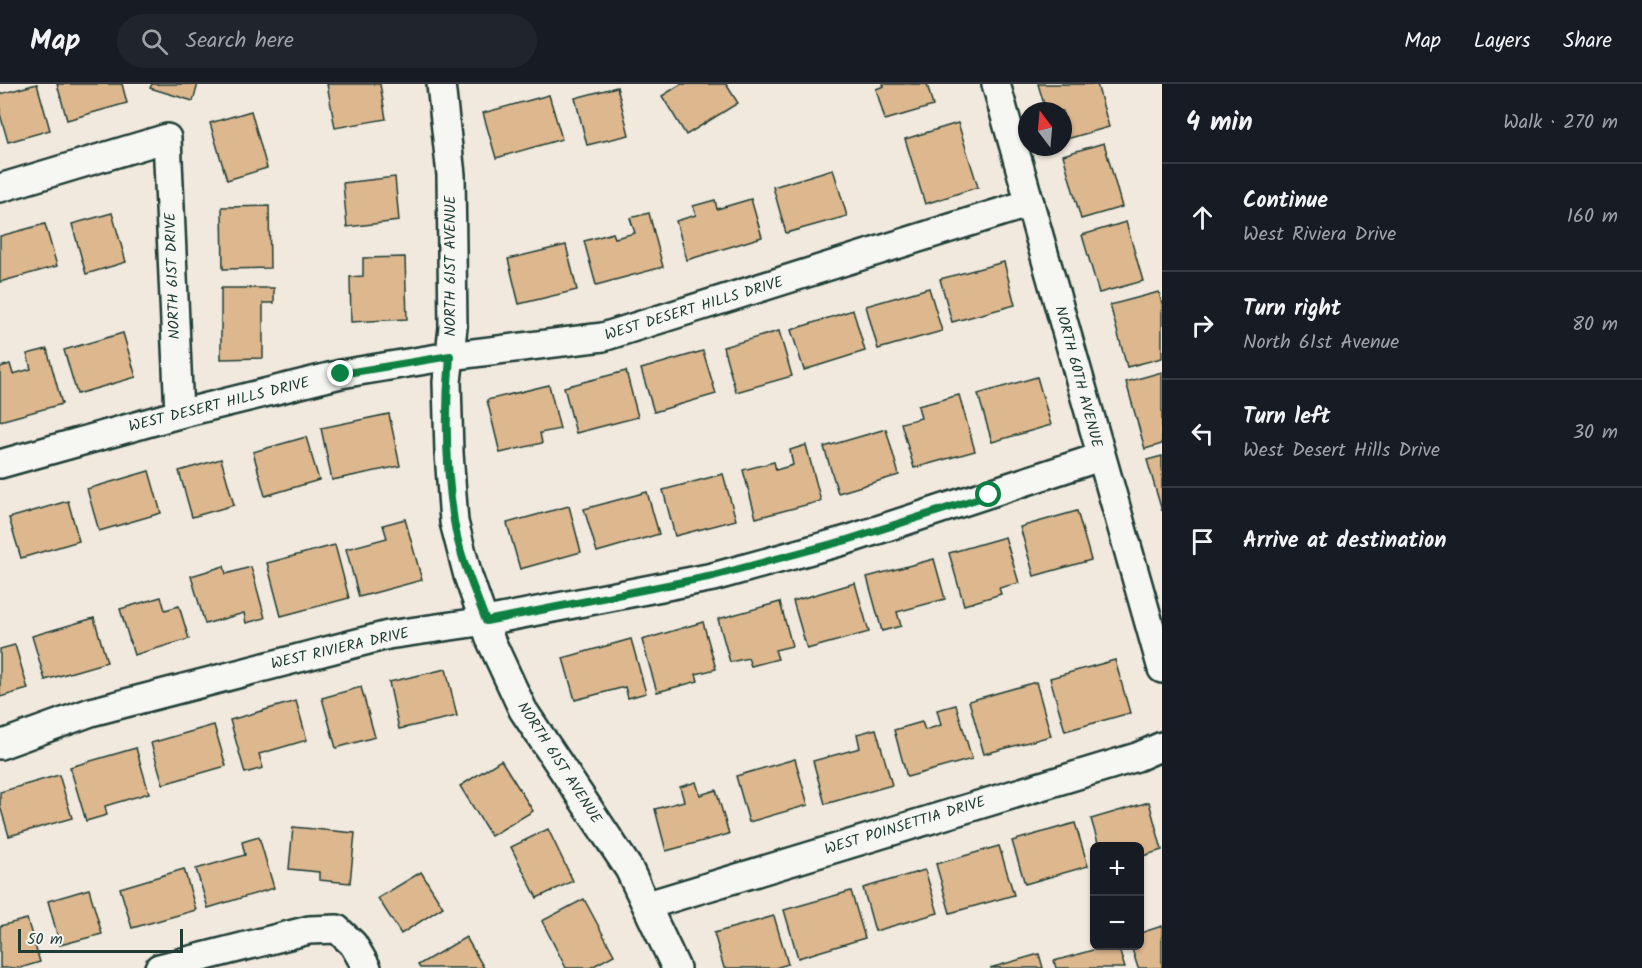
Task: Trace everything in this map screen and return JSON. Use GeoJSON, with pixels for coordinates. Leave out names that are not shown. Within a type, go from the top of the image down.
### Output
{"type":"FeatureCollection","features":[{"type":"Feature","properties":{"kind":"street","name":"NORTH 61ST AVENUE"},"geometry":{"type":"LineString","coordinates":[[441,84],[451,175],[453,327],[450,356],[449,453],[454,522],[468,576],[486,621],[491,641],[523,710],[629,869],[676,968]]}},
{"type":"Feature","properties":{"kind":"street","name":"NORTH 60TH AVENUE"},"geometry":{"type":"LineString","coordinates":[[996,84],[1162,669]]}},
{"type":"Feature","properties":{"kind":"street","name":"NORTH 61ST DRIVE"},"geometry":{"type":"LineString","coordinates":[[0,188],[167,138],[179,414]]}},
{"type":"Feature","properties":{"kind":"street","name":"WEST DESERT HILLS DRIVE"},"geometry":{"type":"LineString","coordinates":[[0,464],[179,414],[341,374],[450,356],[603,337],[1030,202]]}},
{"type":"Feature","properties":{"kind":"street","name":"WEST RIVIERA DRIVE"},"geometry":{"type":"LineString","coordinates":[[0,745],[91,712],[388,635],[486,621],[713,576],[847,540],[1100,457]]}},
{"type":"Feature","properties":{"kind":"street","name":"WEST POINSETTIA DRIVE"},"geometry":{"type":"LineString","coordinates":[[648,905],[1137,757],[1162,746]]}},
{"type":"Feature","properties":{"kind":"street"},"geometry":{"type":"LineString","coordinates":[[159,968],[309,930],[336,928],[353,944],[367,968]]}},
{"type":"Feature","properties":{"kind":"building"},"geometry":{"type":"Polygon","coordinates":[[[37,84],[50,130],[8,142],[0,114],[0,94],[37,84]]]}},
{"type":"Feature","properties":{"kind":"building"},"geometry":{"type":"Polygon","coordinates":[[[57,84],[122,84],[127,103],[67,120],[57,84]]]}},
{"type":"Feature","properties":{"kind":"building"},"geometry":{"type":"Polygon","coordinates":[[[152,84],[198,84],[193,101],[150,88],[152,84]]]}},
{"type":"Feature","properties":{"kind":"building"},"geometry":{"type":"Polygon","coordinates":[[[327,84],[380,84],[386,119],[335,128],[327,84]]]}},
{"type":"Feature","properties":{"kind":"building"},"geometry":{"type":"Polygon","coordinates":[[[681,84],[726,84],[738,103],[686,135],[662,96],[681,84]]]}},
{"type":"Feature","properties":{"kind":"building"},"geometry":{"type":"Polygon","coordinates":[[[883,84],[927,84],[933,106],[885,120],[876,89],[884,86],[883,84]]]}},
{"type":"Feature","properties":{"kind":"building"},"geometry":{"type":"Polygon","coordinates":[[[1038,84],[1097,84],[1109,127],[1072,137],[1072,102],[1043,102],[1038,84]]]}},
{"type":"Feature","properties":{"kind":"building"},"geometry":{"type":"Polygon","coordinates":[[[617,87],[629,135],[587,145],[575,98],[617,87]]]}},
{"type":"Feature","properties":{"kind":"building"},"geometry":{"type":"Polygon","coordinates":[[[549,95],[562,139],[496,158],[483,113],[549,95]]]}},
{"type":"Feature","properties":{"kind":"building"},"geometry":{"type":"Polygon","coordinates":[[[251,111],[267,168],[227,180],[210,123],[251,111]]]}},
{"type":"Feature","properties":{"kind":"building"},"geometry":{"type":"Polygon","coordinates":[[[958,123],[978,187],[925,204],[905,139],[958,123]]]}},
{"type":"Feature","properties":{"kind":"building"},"geometry":{"type":"Polygon","coordinates":[[[1104,143],[1122,207],[1081,219],[1063,156],[1072,156],[1072,152],[1104,143]]]}},
{"type":"Feature","properties":{"kind":"building"},"geometry":{"type":"Polygon","coordinates":[[[833,169],[847,216],[786,233],[773,187],[833,169]]]}},
{"type":"Feature","properties":{"kind":"building"},"geometry":{"type":"Polygon","coordinates":[[[395,177],[399,221],[347,227],[343,183],[395,177]]]}},
{"type":"Feature","properties":{"kind":"building"},"geometry":{"type":"Polygon","coordinates":[[[751,199],[762,237],[687,260],[676,221],[696,215],[693,206],[715,200],[717,209],[751,199]]]}},
{"type":"Feature","properties":{"kind":"building"},"geometry":{"type":"Polygon","coordinates":[[[269,206],[270,268],[223,269],[222,207],[269,206]]]}},
{"type":"Feature","properties":{"kind":"building"},"geometry":{"type":"Polygon","coordinates":[[[112,213],[126,262],[86,274],[72,224],[112,213]]]}},
{"type":"Feature","properties":{"kind":"building"},"geometry":{"type":"Polygon","coordinates":[[[649,213],[663,267],[596,285],[584,241],[613,233],[615,238],[635,233],[630,218],[649,213]]]}},
{"type":"Feature","properties":{"kind":"building"},"geometry":{"type":"Polygon","coordinates":[[[1126,222],[1143,281],[1099,293],[1082,235],[1126,222]]]}},
{"type":"Feature","properties":{"kind":"building"},"geometry":{"type":"Polygon","coordinates":[[[45,224],[57,266],[0,282],[0,236],[45,224]]]}},
{"type":"Feature","properties":{"kind":"building"},"geometry":{"type":"Polygon","coordinates":[[[566,245],[577,290],[519,304],[508,259],[566,245]]]}},
{"type":"Feature","properties":{"kind":"building"},"geometry":{"type":"Polygon","coordinates":[[[405,257],[407,319],[351,322],[350,277],[363,276],[363,258],[405,257]]]}},
{"type":"Feature","properties":{"kind":"building"},"geometry":{"type":"Polygon","coordinates":[[[1004,262],[1015,305],[952,322],[940,279],[1004,262]]]}},
{"type":"Feature","properties":{"kind":"building"},"geometry":{"type":"Polygon","coordinates":[[[221,288],[274,288],[274,303],[263,303],[263,358],[221,359],[221,288]]]}},
{"type":"Feature","properties":{"kind":"building"},"geometry":{"type":"Polygon","coordinates":[[[929,288],[942,331],[878,349],[866,306],[929,288]]]}},
{"type":"Feature","properties":{"kind":"building"},"geometry":{"type":"Polygon","coordinates":[[[1159,292],[1162,304],[1162,358],[1127,367],[1110,305],[1159,292]]]}},
{"type":"Feature","properties":{"kind":"building"},"geometry":{"type":"Polygon","coordinates":[[[853,310],[865,351],[804,370],[791,330],[853,310]]]}},
{"type":"Feature","properties":{"kind":"building"},"geometry":{"type":"Polygon","coordinates":[[[779,331],[792,376],[736,392],[723,347],[779,331]]]}},
{"type":"Feature","properties":{"kind":"building"},"geometry":{"type":"Polygon","coordinates":[[[123,333],[136,377],[77,394],[64,350],[123,333]]]}},
{"type":"Feature","properties":{"kind":"building"},"geometry":{"type":"Polygon","coordinates":[[[47,349],[62,404],[0,421],[0,367],[10,364],[13,374],[31,369],[27,354],[47,349]]]}},
{"type":"Feature","properties":{"kind":"building"},"geometry":{"type":"Polygon","coordinates":[[[703,351],[716,394],[654,412],[641,369],[703,351]]]}},
{"type":"Feature","properties":{"kind":"building"},"geometry":{"type":"Polygon","coordinates":[[[626,371],[638,417],[576,433],[564,387],[626,371]]]}},
{"type":"Feature","properties":{"kind":"building"},"geometry":{"type":"Polygon","coordinates":[[[1162,372],[1162,444],[1145,449],[1126,382],[1162,372]]]}},
{"type":"Feature","properties":{"kind":"building"},"geometry":{"type":"Polygon","coordinates":[[[1037,377],[1051,425],[992,442],[978,394],[1037,377]]]}},
{"type":"Feature","properties":{"kind":"building"},"geometry":{"type":"Polygon","coordinates":[[[549,385],[560,429],[540,433],[542,443],[500,453],[487,400],[549,385]]]}},
{"type":"Feature","properties":{"kind":"building"},"geometry":{"type":"Polygon","coordinates":[[[959,395],[975,451],[914,468],[901,423],[921,418],[918,406],[959,395]]]}},
{"type":"Feature","properties":{"kind":"building"},"geometry":{"type":"Polygon","coordinates":[[[389,414],[400,466],[332,480],[321,428],[389,414]]]}},
{"type":"Feature","properties":{"kind":"building"},"geometry":{"type":"Polygon","coordinates":[[[886,429],[899,475],[838,493],[824,447],[886,429]]]}},
{"type":"Feature","properties":{"kind":"building"},"geometry":{"type":"Polygon","coordinates":[[[306,437],[319,480],[265,496],[253,452],[306,437]]]}},
{"type":"Feature","properties":{"kind":"building"},"geometry":{"type":"Polygon","coordinates":[[[806,445],[821,501],[756,518],[743,470],[774,462],[776,470],[793,465],[790,450],[806,445]]]}},
{"type":"Feature","properties":{"kind":"building"},"geometry":{"type":"Polygon","coordinates":[[[1162,456],[1162,511],[1147,460],[1162,456]]]}},
{"type":"Feature","properties":{"kind":"building"},"geometry":{"type":"Polygon","coordinates":[[[221,459],[234,505],[192,517],[179,471],[221,459]]]}},
{"type":"Feature","properties":{"kind":"building"},"geometry":{"type":"Polygon","coordinates":[[[149,471],[161,513],[99,531],[87,489],[149,471]]]}},
{"type":"Feature","properties":{"kind":"building"},"geometry":{"type":"Polygon","coordinates":[[[723,474],[736,520],[675,536],[663,490],[723,474]]]}},
{"type":"Feature","properties":{"kind":"building"},"geometry":{"type":"Polygon","coordinates":[[[647,492],[659,534],[597,552],[584,509],[647,492]]]}},
{"type":"Feature","properties":{"kind":"building"},"geometry":{"type":"Polygon","coordinates":[[[68,501],[79,541],[21,558],[9,518],[68,501]]]}},
{"type":"Feature","properties":{"kind":"building"},"geometry":{"type":"Polygon","coordinates":[[[569,506],[581,552],[520,569],[507,523],[569,506]]]}},
{"type":"Feature","properties":{"kind":"building"},"geometry":{"type":"Polygon","coordinates":[[[1077,511],[1091,560],[1034,576],[1020,527],[1077,511]]]}},
{"type":"Feature","properties":{"kind":"building"},"geometry":{"type":"Polygon","coordinates":[[[405,519],[422,580],[359,597],[346,549],[387,538],[383,525],[405,519]]]}},
{"type":"Feature","properties":{"kind":"building"},"geometry":{"type":"Polygon","coordinates":[[[1005,537],[1019,583],[999,588],[1001,594],[964,605],[949,553],[1005,537]]]}},
{"type":"Feature","properties":{"kind":"building"},"geometry":{"type":"Polygon","coordinates":[[[335,545],[349,598],[281,616],[267,563],[335,545]]]}},
{"type":"Feature","properties":{"kind":"building"},"geometry":{"type":"Polygon","coordinates":[[[934,559],[945,599],[897,612],[901,626],[882,631],[867,577],[934,559]]]}},
{"type":"Feature","properties":{"kind":"building"},"geometry":{"type":"Polygon","coordinates":[[[224,566],[226,574],[251,567],[265,618],[246,623],[244,613],[205,624],[191,576],[224,566]]]}},
{"type":"Feature","properties":{"kind":"building"},"geometry":{"type":"Polygon","coordinates":[[[855,583],[869,632],[807,649],[793,601],[855,583]]]}},
{"type":"Feature","properties":{"kind":"building"},"geometry":{"type":"Polygon","coordinates":[[[161,597],[165,610],[179,606],[189,639],[134,655],[120,609],[161,597]]]}},
{"type":"Feature","properties":{"kind":"building"},"geometry":{"type":"Polygon","coordinates":[[[780,602],[792,646],[775,650],[778,659],[751,666],[748,658],[730,662],[718,619],[780,602]]]}},
{"type":"Feature","properties":{"kind":"building"},"geometry":{"type":"Polygon","coordinates":[[[94,618],[107,662],[45,680],[32,636],[94,618]]]}},
{"type":"Feature","properties":{"kind":"building"},"geometry":{"type":"Polygon","coordinates":[[[703,622],[716,669],[696,674],[698,681],[657,692],[642,640],[703,622]]]}},
{"type":"Feature","properties":{"kind":"building"},"geometry":{"type":"Polygon","coordinates":[[[631,639],[646,693],[628,698],[625,687],[575,700],[563,658],[631,639]]]}},
{"type":"Feature","properties":{"kind":"building"},"geometry":{"type":"Polygon","coordinates":[[[15,645],[28,689],[0,697],[0,649],[15,645]]]}},
{"type":"Feature","properties":{"kind":"building"},"geometry":{"type":"Polygon","coordinates":[[[1115,660],[1130,713],[1065,731],[1050,678],[1115,660]]]}},
{"type":"Feature","properties":{"kind":"building"},"geometry":{"type":"Polygon","coordinates":[[[446,669],[457,716],[399,729],[389,682],[446,669]]]}},
{"type":"Feature","properties":{"kind":"building"},"geometry":{"type":"Polygon","coordinates":[[[1036,682],[1051,736],[984,754],[969,701],[1036,682]]]}},
{"type":"Feature","properties":{"kind":"building"},"geometry":{"type":"Polygon","coordinates":[[[361,687],[375,737],[336,748],[322,698],[361,687]]]}},
{"type":"Feature","properties":{"kind":"building"},"geometry":{"type":"Polygon","coordinates":[[[296,701],[307,740],[259,754],[263,768],[245,773],[230,720],[296,701]]]}},
{"type":"Feature","properties":{"kind":"building"},"geometry":{"type":"Polygon","coordinates":[[[956,705],[972,759],[907,777],[894,730],[922,722],[925,730],[941,725],[937,710],[956,705]]]}},
{"type":"Feature","properties":{"kind":"building"},"geometry":{"type":"Polygon","coordinates":[[[214,725],[226,766],[163,784],[151,743],[214,725]]]}},
{"type":"Feature","properties":{"kind":"building"},"geometry":{"type":"Polygon","coordinates":[[[876,729],[892,785],[825,804],[813,761],[860,748],[857,734],[876,729]]]}},
{"type":"Feature","properties":{"kind":"building"},"geometry":{"type":"Polygon","coordinates":[[[136,748],[149,793],[105,806],[107,815],[86,821],[70,767],[136,748]]]}},
{"type":"Feature","properties":{"kind":"building"},"geometry":{"type":"Polygon","coordinates":[[[795,759],[808,805],[749,822],[736,776],[795,759]]]}},
{"type":"Feature","properties":{"kind":"building"},"geometry":{"type":"Polygon","coordinates":[[[501,760],[533,811],[491,836],[460,786],[501,760]]]}},
{"type":"Feature","properties":{"kind":"building"},"geometry":{"type":"Polygon","coordinates":[[[59,775],[72,818],[9,836],[0,806],[0,792],[59,775]]]}},
{"type":"Feature","properties":{"kind":"building"},"geometry":{"type":"Polygon","coordinates":[[[696,782],[700,795],[716,790],[729,834],[666,851],[655,809],[684,801],[680,787],[696,782]]]}},
{"type":"Feature","properties":{"kind":"building"},"geometry":{"type":"Polygon","coordinates":[[[1149,802],[1162,850],[1144,856],[1144,842],[1098,842],[1091,819],[1149,802]]]}},
{"type":"Feature","properties":{"kind":"building"},"geometry":{"type":"Polygon","coordinates":[[[1075,823],[1088,866],[1025,884],[1012,841],[1075,823]]]}},
{"type":"Feature","properties":{"kind":"building"},"geometry":{"type":"Polygon","coordinates":[[[293,827],[355,833],[350,883],[319,880],[319,872],[289,869],[293,827]]]}},
{"type":"Feature","properties":{"kind":"building"},"geometry":{"type":"Polygon","coordinates":[[[548,829],[573,881],[537,898],[511,847],[548,829]]]}},
{"type":"Feature","properties":{"kind":"building"},"geometry":{"type":"Polygon","coordinates":[[[259,837],[274,888],[208,908],[196,869],[245,855],[242,842],[259,837]]]}},
{"type":"Feature","properties":{"kind":"building"},"geometry":{"type":"Polygon","coordinates":[[[999,846],[1014,895],[950,913],[936,864],[999,846]]]}},
{"type":"Feature","properties":{"kind":"building"},"geometry":{"type":"Polygon","coordinates":[[[184,869],[196,910],[132,928],[120,888],[184,869]]]}},
{"type":"Feature","properties":{"kind":"building"},"geometry":{"type":"Polygon","coordinates":[[[925,870],[938,913],[875,931],[863,888],[925,870]]]}},
{"type":"Feature","properties":{"kind":"building"},"geometry":{"type":"Polygon","coordinates":[[[421,872],[443,907],[401,934],[378,898],[421,872]]]}},
{"type":"Feature","properties":{"kind":"building"},"geometry":{"type":"Polygon","coordinates":[[[89,889],[102,934],[60,945],[48,901],[89,889]]]}},
{"type":"Feature","properties":{"kind":"building"},"geometry":{"type":"Polygon","coordinates":[[[851,891],[865,938],[798,958],[784,910],[851,891]]]}},
{"type":"Feature","properties":{"kind":"building"},"geometry":{"type":"Polygon","coordinates":[[[584,899],[614,955],[590,968],[566,968],[542,921],[584,899]]]}},
{"type":"Feature","properties":{"kind":"building"},"geometry":{"type":"Polygon","coordinates":[[[774,916],[788,964],[775,968],[724,968],[714,933],[774,916]]]}},
{"type":"Feature","properties":{"kind":"building"},"geometry":{"type":"Polygon","coordinates":[[[27,919],[40,962],[20,968],[0,968],[0,926],[27,919]]]}},
{"type":"Feature","properties":{"kind":"building"},"geometry":{"type":"Polygon","coordinates":[[[1162,926],[1162,968],[1138,968],[1132,950],[1144,950],[1144,932],[1162,926]]]}},
{"type":"Feature","properties":{"kind":"building"},"geometry":{"type":"Polygon","coordinates":[[[466,937],[484,968],[420,968],[418,965],[466,937]]]}},
{"type":"Feature","properties":{"kind":"building"},"geometry":{"type":"Polygon","coordinates":[[[1093,950],[1119,950],[1125,968],[1056,968],[1054,961],[1093,950]]]}},
{"type":"Feature","properties":{"kind":"building"},"geometry":{"type":"Polygon","coordinates":[[[1039,954],[1043,968],[990,968],[1039,954]]]}},
{"type":"Feature","properties":{"kind":"route"},"geometry":{"type":"LineString","coordinates":[[341,374],[450,356],[447,382],[454,522],[468,576],[486,621],[713,576],[847,540],[989,495]]}}]}
